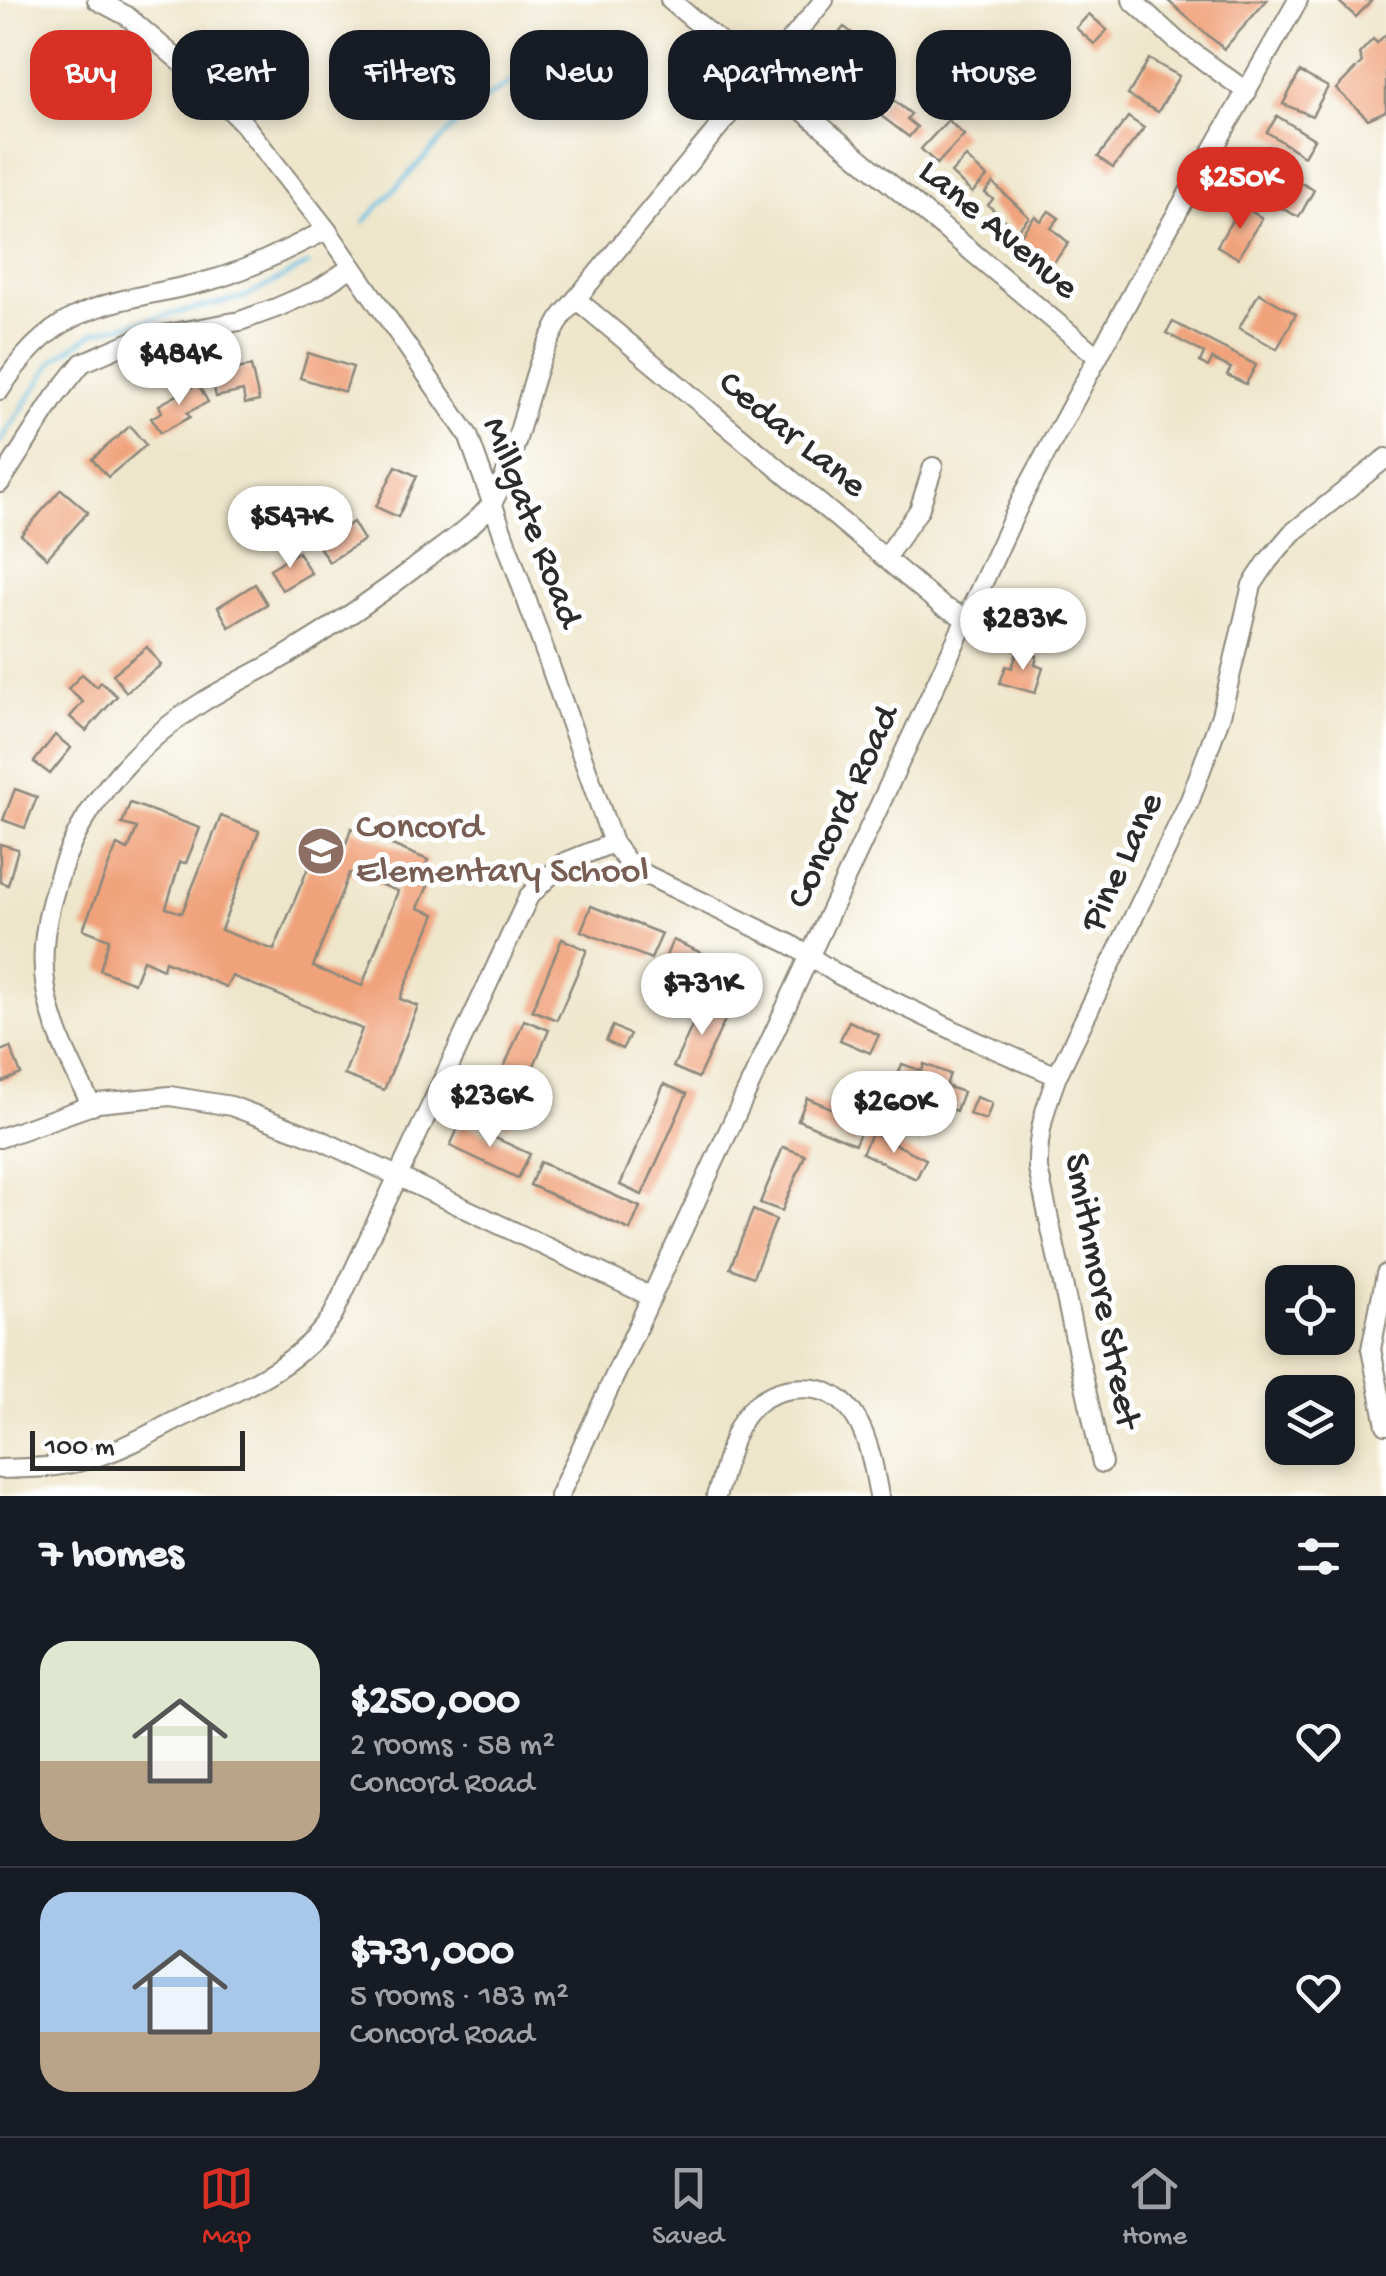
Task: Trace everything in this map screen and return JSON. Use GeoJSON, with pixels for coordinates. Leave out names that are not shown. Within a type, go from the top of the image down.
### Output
{"type":"FeatureCollection","features":[{"type":"Feature","properties":{"kind":"street","name":"Millgate Road"},"geometry":{"type":"LineString","coordinates":[[97,0],[134,9],[244,124],[327,230],[468,435],[614,843],[632,868],[790,944],[810,958]]}},
{"type":"Feature","properties":{"kind":"street","name":"Lane Avenue"},"geometry":{"type":"LineString","coordinates":[[670,0],[705,30]]}},
{"type":"Feature","properties":{"kind":"street"},"geometry":{"type":"LineString","coordinates":[[798,30],[824,0]]}},
{"type":"Feature","properties":{"kind":"street"},"geometry":{"type":"LineString","coordinates":[[1132,0],[1177,40],[1247,92]]}},
{"type":"Feature","properties":{"kind":"street","name":"Concord Road"},"geometry":{"type":"LineString","coordinates":[[559,1496],[1025,492],[1298,0]]}},
{"type":"Feature","properties":{"kind":"street"},"geometry":{"type":"LineString","coordinates":[[92,1106],[55,1028],[46,1001],[42,968],[49,903],[71,844],[98,800],[155,735],[202,703],[286,656],[388,588],[460,534],[491,505],[540,360],[562,316],[723,120]]}},
{"type":"Feature","properties":{"kind":"street","name":"Lane Avenue"},"geometry":{"type":"LineString","coordinates":[[812,120],[1098,358]]}},
{"type":"Feature","properties":{"kind":"street"},"geometry":{"type":"LineString","coordinates":[[0,390],[32,346],[55,326],[80,313],[244,269],[327,230]]}},
{"type":"Feature","properties":{"kind":"street"},"geometry":{"type":"LineString","coordinates":[[0,483],[55,397],[82,363],[135,340],[240,321],[317,290],[352,268]]}},
{"type":"Feature","properties":{"kind":"street","name":"Cedar Lane"},"geometry":{"type":"LineString","coordinates":[[576,300],[942,606],[968,619]]}},
{"type":"Feature","properties":{"kind":"street","name":"Pine Lane"},"geometry":{"type":"LineString","coordinates":[[1058,1076],[1190,800],[1221,715],[1252,586],[1292,532],[1386,458]]}},
{"type":"Feature","properties":{"kind":"street"},"geometry":{"type":"LineString","coordinates":[[886,557],[919,510],[933,467]]}},
{"type":"Feature","properties":{"kind":"street"},"geometry":{"type":"LineString","coordinates":[[0,1468],[52,1468],[99,1456],[244,1386],[293,1359],[320,1336],[529,896],[563,863],[614,843]]}},
{"type":"Feature","properties":{"kind":"street"},"geometry":{"type":"LineString","coordinates":[[810,958],[976,1041],[1058,1076]]}},
{"type":"Feature","properties":{"kind":"street","name":"Smithmore Street"},"geometry":{"type":"LineString","coordinates":[[1058,1076],[1037,1138],[1038,1169],[1102,1463]]}},
{"type":"Feature","properties":{"kind":"street"},"geometry":{"type":"LineString","coordinates":[[0,1138],[92,1106],[170,1096],[231,1106],[319,1139],[652,1296]]}},
{"type":"Feature","properties":{"kind":"street"},"geometry":{"type":"LineString","coordinates":[[1386,1274],[1372,1348],[1386,1424]]}},
{"type":"Feature","properties":{"kind":"street"},"geometry":{"type":"LineString","coordinates":[[716,1496],[738,1427],[748,1412],[762,1400],[794,1388],[827,1393],[853,1412],[868,1444],[879,1496]]}},
{"type":"Feature","properties":{"kind":"building"},"geometry":{"type":"Polygon","coordinates":[[[1167,0],[1267,0],[1224,49],[1167,0]]]}},
{"type":"Feature","properties":{"kind":"building"},"geometry":{"type":"Polygon","coordinates":[[[1337,0],[1372,0],[1356,17],[1337,0]]]}},
{"type":"Feature","properties":{"kind":"building"},"geometry":{"type":"Polygon","coordinates":[[[1089,14],[1107,30],[1094,44],[1076,28],[1089,14]]]}},
{"type":"Feature","properties":{"kind":"building"},"geometry":{"type":"Polygon","coordinates":[[[1386,34],[1386,111],[1368,119],[1336,89],[1362,62],[1359,54],[1373,39],[1377,43],[1386,34]]]}},
{"type":"Feature","properties":{"kind":"building"},"geometry":{"type":"Polygon","coordinates":[[[1149,59],[1179,76],[1158,112],[1128,95],[1149,59]]]}},
{"type":"Feature","properties":{"kind":"building"},"geometry":{"type":"Polygon","coordinates":[[[1300,72],[1328,87],[1312,116],[1283,104],[1300,72]]]}},
{"type":"Feature","properties":{"kind":"building"},"geometry":{"type":"Polygon","coordinates":[[[896,102],[911,114],[907,119],[917,127],[909,137],[887,120],[896,120],[896,102]]]}},
{"type":"Feature","properties":{"kind":"building"},"geometry":{"type":"Polygon","coordinates":[[[1277,116],[1314,139],[1304,156],[1267,132],[1277,116]]]}},
{"type":"Feature","properties":{"kind":"building"},"geometry":{"type":"Polygon","coordinates":[[[1128,117],[1144,128],[1113,168],[1098,157],[1128,117]]]}},
{"type":"Feature","properties":{"kind":"building"},"geometry":{"type":"Polygon","coordinates":[[[948,120],[964,135],[937,164],[921,149],[948,120]]]}},
{"type":"Feature","properties":{"kind":"building"},"geometry":{"type":"Polygon","coordinates":[[[966,157],[987,177],[972,193],[951,173],[966,157]]]}},
{"type":"Feature","properties":{"kind":"building"},"geometry":{"type":"Polygon","coordinates":[[[1262,162],[1314,190],[1299,217],[1248,191],[1262,162]]]}},
{"type":"Feature","properties":{"kind":"building"},"geometry":{"type":"Polygon","coordinates":[[[993,183],[1029,217],[1017,231],[988,205],[993,199],[985,193],[993,183]]]}},
{"type":"Feature","properties":{"kind":"building"},"geometry":{"type":"Polygon","coordinates":[[[1241,205],[1262,218],[1238,258],[1217,246],[1241,205]]]}},
{"type":"Feature","properties":{"kind":"building"},"geometry":{"type":"Polygon","coordinates":[[[1049,211],[1059,218],[1051,228],[1069,243],[1050,267],[1016,241],[1035,216],[1041,221],[1049,211]]]}},
{"type":"Feature","properties":{"kind":"building"},"geometry":{"type":"Polygon","coordinates":[[[1259,293],[1296,314],[1277,349],[1239,328],[1259,293]]]}},
{"type":"Feature","properties":{"kind":"building"},"geometry":{"type":"Polygon","coordinates":[[[1173,322],[1256,365],[1246,384],[1227,375],[1231,368],[1212,359],[1208,367],[1200,362],[1204,353],[1166,333],[1173,322]]]}},
{"type":"Feature","properties":{"kind":"building"},"geometry":{"type":"Polygon","coordinates":[[[308,353],[353,367],[345,392],[300,378],[308,353]]]}},
{"type":"Feature","properties":{"kind":"building"},"geometry":{"type":"Polygon","coordinates":[[[251,366],[259,401],[245,404],[243,391],[216,397],[211,375],[251,366]]]}},
{"type":"Feature","properties":{"kind":"building"},"geometry":{"type":"Polygon","coordinates":[[[198,384],[208,402],[160,433],[151,418],[162,412],[159,405],[198,384]]]}},
{"type":"Feature","properties":{"kind":"building"},"geometry":{"type":"Polygon","coordinates":[[[130,426],[146,445],[108,477],[92,459],[130,426]]]}},
{"type":"Feature","properties":{"kind":"building"},"geometry":{"type":"Polygon","coordinates":[[[396,466],[417,476],[398,517],[376,507],[396,466]]]}},
{"type":"Feature","properties":{"kind":"building"},"geometry":{"type":"Polygon","coordinates":[[[61,489],[88,512],[47,558],[21,535],[61,489]]]}},
{"type":"Feature","properties":{"kind":"building"},"geometry":{"type":"Polygon","coordinates":[[[353,522],[364,540],[329,562],[318,545],[353,522]]]}},
{"type":"Feature","properties":{"kind":"building"},"geometry":{"type":"Polygon","coordinates":[[[298,552],[311,573],[282,590],[270,569],[298,552]]]}},
{"type":"Feature","properties":{"kind":"building"},"geometry":{"type":"Polygon","coordinates":[[[255,584],[267,604],[229,627],[218,607],[255,584]]]}},
{"type":"Feature","properties":{"kind":"building"},"geometry":{"type":"Polygon","coordinates":[[[147,647],[161,665],[126,692],[113,674],[147,647]]]}},
{"type":"Feature","properties":{"kind":"building"},"geometry":{"type":"Polygon","coordinates":[[[1018,650],[1037,656],[1035,665],[1043,668],[1035,693],[1000,683],[1006,666],[1012,668],[1018,650]]]}},
{"type":"Feature","properties":{"kind":"building"},"geometry":{"type":"Polygon","coordinates":[[[82,674],[97,687],[101,682],[117,696],[86,731],[70,717],[83,702],[68,689],[82,674]]]}},
{"type":"Feature","properties":{"kind":"building"},"geometry":{"type":"Polygon","coordinates":[[[55,735],[71,748],[50,774],[34,762],[55,735]]]}},
{"type":"Feature","properties":{"kind":"building"},"geometry":{"type":"Polygon","coordinates":[[[15,789],[37,797],[25,828],[3,820],[15,789]]]}},
{"type":"Feature","properties":{"kind":"building"},"geometry":{"type":"Polygon","coordinates":[[[130,803],[200,828],[186,863],[180,862],[166,908],[182,913],[221,816],[259,831],[221,930],[274,950],[310,863],[326,869],[335,843],[345,847],[351,828],[428,860],[421,876],[431,879],[418,908],[435,914],[400,999],[418,1006],[384,1090],[344,1075],[362,1029],[232,976],[226,987],[165,961],[163,969],[143,960],[134,983],[100,970],[109,939],[83,929],[117,845],[128,850],[137,828],[122,824],[130,803]],[[349,873],[313,967],[362,986],[398,891],[349,873]]]}},
{"type":"Feature","properties":{"kind":"building"},"geometry":{"type":"Polygon","coordinates":[[[0,844],[18,849],[8,885],[0,882],[0,844]]]}},
{"type":"Feature","properties":{"kind":"building"},"geometry":{"type":"Polygon","coordinates":[[[591,906],[662,934],[651,959],[581,931],[591,906]]]}},
{"type":"Feature","properties":{"kind":"building"},"geometry":{"type":"Polygon","coordinates":[[[562,939],[587,950],[557,1020],[532,1010],[562,939]]]}},
{"type":"Feature","properties":{"kind":"building"},"geometry":{"type":"Polygon","coordinates":[[[673,940],[737,969],[725,995],[661,967],[673,940]]]}},
{"type":"Feature","properties":{"kind":"building"},"geometry":{"type":"Polygon","coordinates":[[[705,998],[730,1009],[698,1078],[673,1067],[705,998]]]}},
{"type":"Feature","properties":{"kind":"building"},"geometry":{"type":"Polygon","coordinates":[[[524,1020],[549,1030],[509,1125],[484,1115],[524,1020]]]}},
{"type":"Feature","properties":{"kind":"building"},"geometry":{"type":"Polygon","coordinates":[[[849,1021],[879,1035],[870,1053],[840,1040],[849,1021]]]}},
{"type":"Feature","properties":{"kind":"building"},"geometry":{"type":"Polygon","coordinates":[[[613,1026],[630,1035],[622,1049],[606,1041],[613,1026]]]}},
{"type":"Feature","properties":{"kind":"building"},"geometry":{"type":"Polygon","coordinates":[[[10,1047],[21,1074],[0,1083],[0,1051],[10,1047]]]}},
{"type":"Feature","properties":{"kind":"building"},"geometry":{"type":"Polygon","coordinates":[[[902,1064],[922,1071],[924,1064],[950,1074],[946,1086],[963,1092],[956,1111],[893,1088],[902,1064]]]}},
{"type":"Feature","properties":{"kind":"building"},"geometry":{"type":"Polygon","coordinates":[[[664,1084],[687,1094],[642,1195],[620,1185],[664,1084]]]}},
{"type":"Feature","properties":{"kind":"building"},"geometry":{"type":"Polygon","coordinates":[[[976,1097],[992,1103],[986,1120],[969,1114],[976,1097]]]}},
{"type":"Feature","properties":{"kind":"building"},"geometry":{"type":"Polygon","coordinates":[[[807,1098],[865,1122],[855,1144],[798,1120],[807,1098]]]}},
{"type":"Feature","properties":{"kind":"building"},"geometry":{"type":"Polygon","coordinates":[[[461,1122],[530,1154],[518,1178],[450,1146],[461,1122]]]}},
{"type":"Feature","properties":{"kind":"building"},"geometry":{"type":"Polygon","coordinates":[[[872,1133],[926,1159],[916,1179],[862,1153],[872,1133]]]}},
{"type":"Feature","properties":{"kind":"building"},"geometry":{"type":"Polygon","coordinates":[[[783,1147],[805,1155],[782,1211],[760,1203],[783,1147]]]}},
{"type":"Feature","properties":{"kind":"building"},"geometry":{"type":"Polygon","coordinates":[[[540,1162],[640,1207],[630,1230],[530,1185],[540,1162]]]}},
{"type":"Feature","properties":{"kind":"building"},"geometry":{"type":"Polygon","coordinates":[[[753,1210],[776,1220],[753,1277],[730,1268],[753,1210]]]}},
{"type":"Feature","properties":{"kind":"waterway"},"geometry":{"type":"LineString","coordinates":[[364,222],[472,107],[510,83]]}},
{"type":"Feature","properties":{"kind":"waterway"},"geometry":{"type":"LineString","coordinates":[[0,442],[54,360],[95,332],[245,297],[309,264]]}},
{"type":"Feature","properties":{"kind":"place","name":"Concord Elementary School"},"geometry":{"type":"Point","coordinates":[321,851]}}]}
